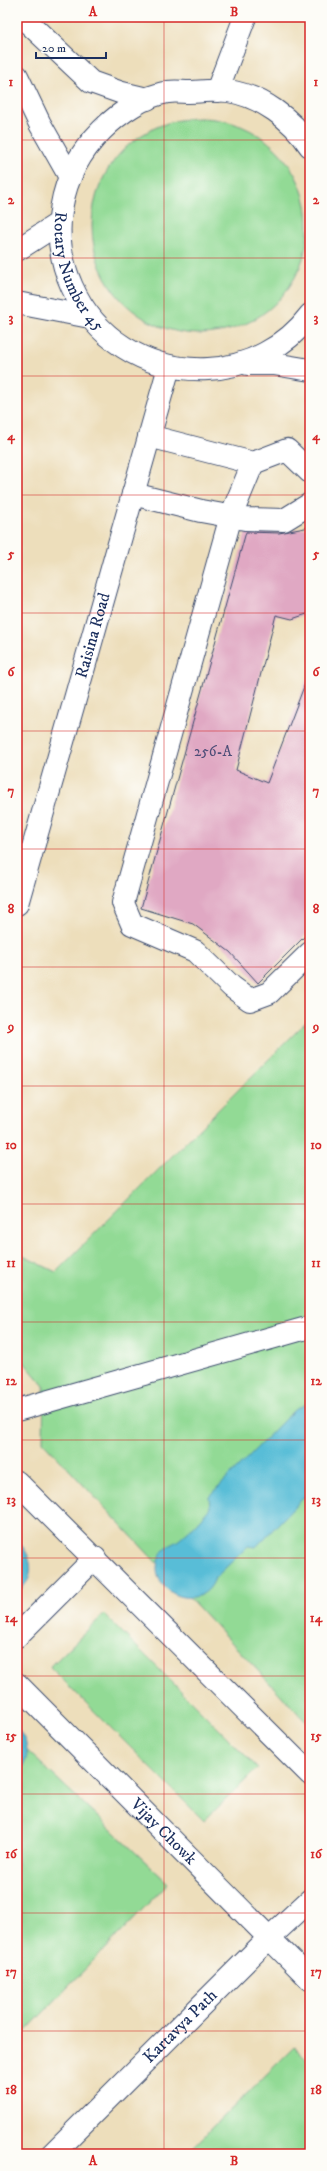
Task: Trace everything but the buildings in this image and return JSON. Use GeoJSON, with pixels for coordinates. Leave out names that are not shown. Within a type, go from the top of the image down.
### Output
{"type":"FeatureCollection","features":[{"type":"Feature","properties":{"kind":"main road"},"geometry":{"type":"LineString","coordinates":[[22,17],[91,82],[122,93],[147,99]]}},
{"type":"Feature","properties":{"kind":"main road"},"geometry":{"type":"LineString","coordinates":[[217,91],[245,17]]}},
{"type":"Feature","properties":{"kind":"main road"},"geometry":{"type":"LineString","coordinates":[[17,76],[40,124],[70,177]]}},
{"type":"Feature","properties":{"kind":"main road","name":"Rotary Number 45"},"geometry":{"type":"LineString","coordinates":[[306,132],[262,103],[227,91],[168,92],[147,99],[127,109],[109,122],[93,138],[80,156],[63,194],[59,223],[60,248],[66,273],[76,296],[90,317],[106,335],[125,349],[146,360],[169,367],[192,370],[216,369],[239,364],[260,356],[279,346],[303,325],[310,315]]}},
{"type":"Feature","properties":{"kind":"main road"},"geometry":{"type":"LineString","coordinates":[[17,250],[59,223]]}},
{"type":"Feature","properties":{"kind":"main road"},"geometry":{"type":"LineString","coordinates":[[17,303],[90,317]]}},
{"type":"Feature","properties":{"kind":"main road"},"geometry":{"type":"LineString","coordinates":[[239,364],[274,364],[310,370]]}},
{"type":"Feature","properties":{"kind":"main road","name":"Raisina Road"},"geometry":{"type":"LineString","coordinates":[[17,904],[169,367]]}},
{"type":"Feature","properties":{"kind":"main road"},"geometry":{"type":"LineString","coordinates":[[149,436],[253,463],[287,450],[310,472]]}},
{"type":"Feature","properties":{"kind":"main road"},"geometry":{"type":"LineString","coordinates":[[253,463],[231,516],[123,903],[132,924],[195,951],[232,987],[250,1000],[269,993],[310,953]]}},
{"type":"Feature","properties":{"kind":"main road"},"geometry":{"type":"LineString","coordinates":[[133,494],[201,511],[245,519],[284,520],[310,504]]}},
{"type":"Feature","properties":{"kind":"main road"},"geometry":{"type":"LineString","coordinates":[[17,1410],[310,1326]]}},
{"type":"Feature","properties":{"kind":"main road"},"geometry":{"type":"LineString","coordinates":[[17,1482],[95,1558],[310,1774]]}},
{"type":"Feature","properties":{"kind":"main road"},"geometry":{"type":"LineString","coordinates":[[17,1636],[95,1558]]}},
{"type":"Feature","properties":{"kind":"main road","name":"Vijay Chowk"},"geometry":{"type":"LineString","coordinates":[[17,1684],[310,1979]]}},
{"type":"Feature","properties":{"kind":"main road","name":"Kartavya Path"},"geometry":{"type":"LineString","coordinates":[[52,2154],[269,1938],[310,1900]]}},
{"type":"Feature","properties":{"kind":"green space"},"geometry":{"type":"Polygon","coordinates":[[[189,118],[211,118],[241,126],[251,131],[269,142],[284,157],[300,185],[308,215],[308,237],[300,267],[284,295],[269,310],[241,326],[221,332],[211,334],[189,334],[159,326],[149,321],[131,310],[116,295],[100,267],[94,247],[92,237],[92,215],[100,185],[105,175],[116,157],[131,142],[159,126],[179,120],[189,118]]]}},
{"type":"Feature","properties":{"kind":"green space"},"geometry":{"type":"Polygon","coordinates":[[[310,1018],[310,1726],[43,1442],[44,1386],[17,1354],[17,1253],[56,1272],[310,1018]]]}},
{"type":"Feature","properties":{"kind":"green space"},"geometry":{"type":"Polygon","coordinates":[[[104,1614],[258,1768],[204,1821],[50,1667],[104,1614]]]}},
{"type":"Feature","properties":{"kind":"green space"},"geometry":{"type":"Polygon","coordinates":[[[17,1741],[168,1883],[17,2040],[17,1741]]]}},
{"type":"Feature","properties":{"kind":"green space"},"geometry":{"type":"Polygon","coordinates":[[[294,2047],[310,2063],[310,2154],[186,2154],[294,2047]]]}},
{"type":"Feature","properties":{"kind":"water"},"geometry":{"type":"Polygon","coordinates":[[[310,1402],[310,1491],[256,1547],[248,1546],[215,1578],[208,1590],[198,1596],[187,1597],[176,1594],[166,1588],[159,1579],[157,1567],[163,1551],[180,1539],[196,1524],[210,1508],[209,1497],[294,1410],[310,1402]]]}},
{"type":"Feature","properties":{"kind":"water"},"geometry":{"type":"Polygon","coordinates":[[[17,1541],[26,1552],[29,1559],[30,1574],[24,1586],[17,1591],[17,1541]]]}},
{"type":"Feature","properties":{"kind":"water"},"geometry":{"type":"Polygon","coordinates":[[[17,1729],[25,1740],[27,1752],[24,1763],[17,1774],[17,1729]]]}}]}
